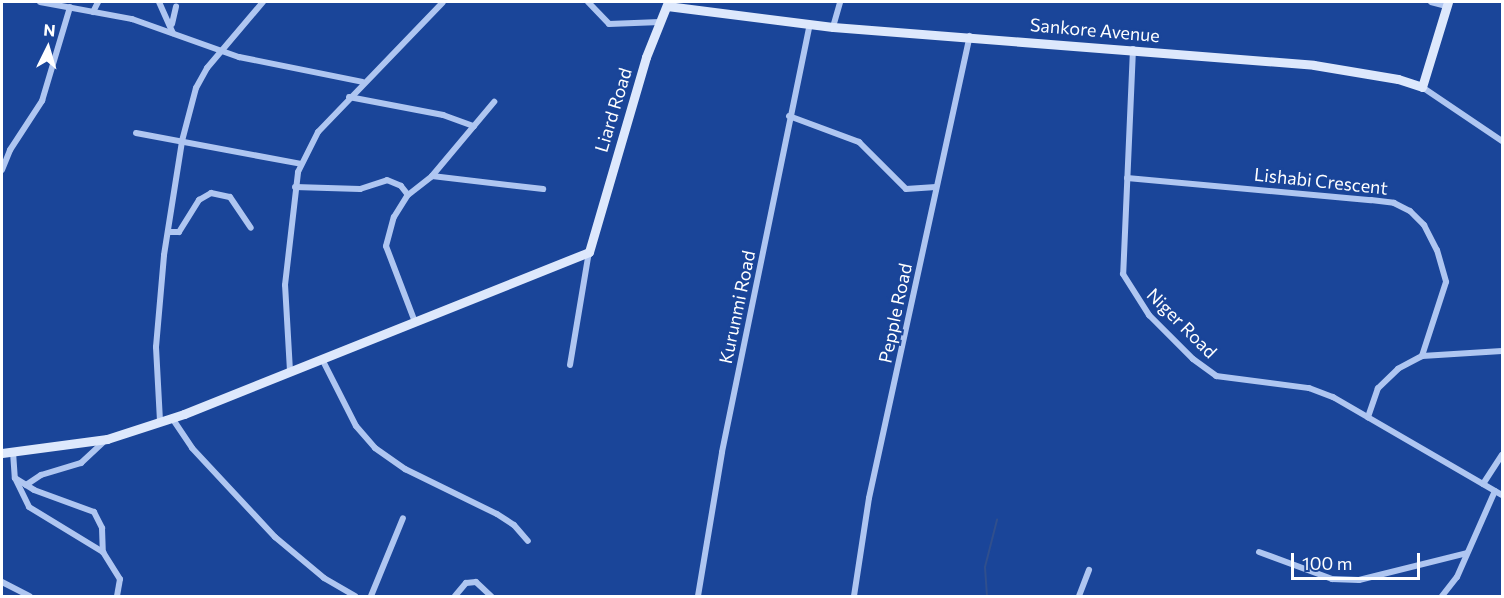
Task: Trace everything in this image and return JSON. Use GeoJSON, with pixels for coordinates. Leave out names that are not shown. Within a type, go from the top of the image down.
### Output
{"type":"FeatureCollection","features":[{"type":"Feature","properties":{"kind":"street"},"geometry":{"type":"LineString","coordinates":[[40,2],[132,19],[222,49],[239,57],[363,82]]}},
{"type":"Feature","properties":{"kind":"street"},"geometry":{"type":"LineString","coordinates":[[93,12],[99,2]]}},
{"type":"Feature","properties":{"kind":"street"},"geometry":{"type":"LineString","coordinates":[[159,2],[172,25]]}},
{"type":"Feature","properties":{"kind":"street"},"geometry":{"type":"LineString","coordinates":[[160,421],[156,347],[168,232],[182,141],[196,88],[222,49],[263,2]]}},
{"type":"Feature","properties":{"kind":"street"},"geometry":{"type":"LineString","coordinates":[[290,371],[285,285],[295,187],[301,164],[318,132],[363,82],[439,10],[443,2]]}},
{"type":"Feature","properties":{"kind":"street"},"geometry":{"type":"LineString","coordinates":[[588,2],[609,24],[660,22]]}},
{"type":"Feature","properties":{"kind":"street"},"geometry":{"type":"LineString","coordinates":[[833,27],[840,2]]}},
{"type":"Feature","properties":{"kind":"street"},"geometry":{"type":"LineString","coordinates":[[1422,87],[1447,4],[1431,2]]}},
{"type":"Feature","properties":{"kind":"street","name":"Liard Road"},"geometry":{"type":"LineString","coordinates":[[589,252],[660,22],[668,4]]}},
{"type":"Feature","properties":{"kind":"street","name":"Sankore Avenue"},"geometry":{"type":"LineString","coordinates":[[668,4],[833,27],[1133,48],[1314,65],[1398,79],[1422,87],[1503,141]]}},
{"type":"Feature","properties":{"kind":"street"},"geometry":{"type":"LineString","coordinates":[[173,33],[172,25],[176,6]]}},
{"type":"Feature","properties":{"kind":"street"},"geometry":{"type":"LineString","coordinates":[[2,170],[10,150],[42,100],[70,7]]}},
{"type":"Feature","properties":{"kind":"street","name":"Kurunmi Road"},"geometry":{"type":"LineString","coordinates":[[698,597],[722,452],[789,116],[810,24]]}},
{"type":"Feature","properties":{"kind":"street","name":"Pepple Road"},"geometry":{"type":"LineString","coordinates":[[854,597],[869,498],[970,36]]}},
{"type":"Feature","properties":{"kind":"street","name":"Niger Road"},"geometry":{"type":"LineString","coordinates":[[1133,48],[1123,274],[1134,298],[1193,359],[1216,376],[1309,388],[1368,417],[1503,495]]}},
{"type":"Feature","properties":{"kind":"street"},"geometry":{"type":"LineString","coordinates":[[349,97],[443,115],[474,126]]}},
{"type":"Feature","properties":{"kind":"street"},"geometry":{"type":"LineString","coordinates":[[414,322],[386,246],[394,218],[408,195],[432,176],[494,102]]}},
{"type":"Feature","properties":{"kind":"street"},"geometry":{"type":"LineString","coordinates":[[789,116],[859,142],[906,189],[936,187]]}},
{"type":"Feature","properties":{"kind":"street"},"geometry":{"type":"LineString","coordinates":[[136,134],[301,164]]}},
{"type":"Feature","properties":{"kind":"street"},"geometry":{"type":"LineString","coordinates":[[432,176],[543,189]]}},
{"type":"Feature","properties":{"kind":"street","name":"Lishabi Crescent"},"geometry":{"type":"LineString","coordinates":[[1127,178],[1371,200],[1394,203],[1410,211],[1424,225],[1437,250],[1446,282],[1422,356]]}},
{"type":"Feature","properties":{"kind":"street"},"geometry":{"type":"LineString","coordinates":[[295,187],[360,189],[387,180],[401,186],[408,195]]}},
{"type":"Feature","properties":{"kind":"street"},"geometry":{"type":"LineString","coordinates":[[168,232],[179,232],[199,200],[211,193],[230,197],[251,228]]}},
{"type":"Feature","properties":{"kind":"street"},"geometry":{"type":"LineString","coordinates":[[2,453],[107,439],[172,418],[589,252]]}},
{"type":"Feature","properties":{"kind":"street"},"geometry":{"type":"LineString","coordinates":[[570,365],[589,252]]}},
{"type":"Feature","properties":{"kind":"street"},"geometry":{"type":"LineString","coordinates":[[1368,417],[1378,388],[1398,369],[1422,356],[1503,351]]}},
{"type":"Feature","properties":{"kind":"street"},"geometry":{"type":"LineString","coordinates":[[322,359],[356,426],[375,448],[405,469],[497,514],[514,525],[528,541]]}},
{"type":"Feature","properties":{"kind":"street"},"geometry":{"type":"LineString","coordinates":[[172,418],[192,448],[275,537],[324,578],[355,597]]}},
{"type":"Feature","properties":{"kind":"street"},"geometry":{"type":"LineString","coordinates":[[27,485],[41,475],[81,463],[107,439]]}},
{"type":"Feature","properties":{"kind":"street"},"geometry":{"type":"LineString","coordinates":[[14,452],[15,478],[29,507],[103,552],[120,579],[117,597]]}},
{"type":"Feature","properties":{"kind":"street"},"geometry":{"type":"LineString","coordinates":[[1483,484],[1503,455]]}},
{"type":"Feature","properties":{"kind":"street"},"geometry":{"type":"LineString","coordinates":[[15,478],[94,512],[102,528],[103,552]]}},
{"type":"Feature","properties":{"kind":"street"},"geometry":{"type":"LineString","coordinates":[[1442,597],[1467,553],[1495,491]]}},
{"type":"Feature","properties":{"kind":"street"},"geometry":{"type":"LineString","coordinates":[[371,597],[403,518]]}},
{"type":"Feature","properties":{"kind":"street"},"geometry":{"type":"LineString","coordinates":[[1259,552],[1332,579],[1359,580],[1467,553]]}},
{"type":"Feature","properties":{"kind":"street"},"geometry":{"type":"LineString","coordinates":[[1079,597],[1089,570]]}},
{"type":"Feature","properties":{"kind":"street"},"geometry":{"type":"LineString","coordinates":[[2,582],[30,597]]}},
{"type":"Feature","properties":{"kind":"street"},"geometry":{"type":"LineString","coordinates":[[455,597],[466,583],[476,582],[491,597]]}},
{"type":"Feature","properties":{"kind":"waterway"},"geometry":{"type":"LineString","coordinates":[[987,596],[985,567],[997,520]]}}]}
